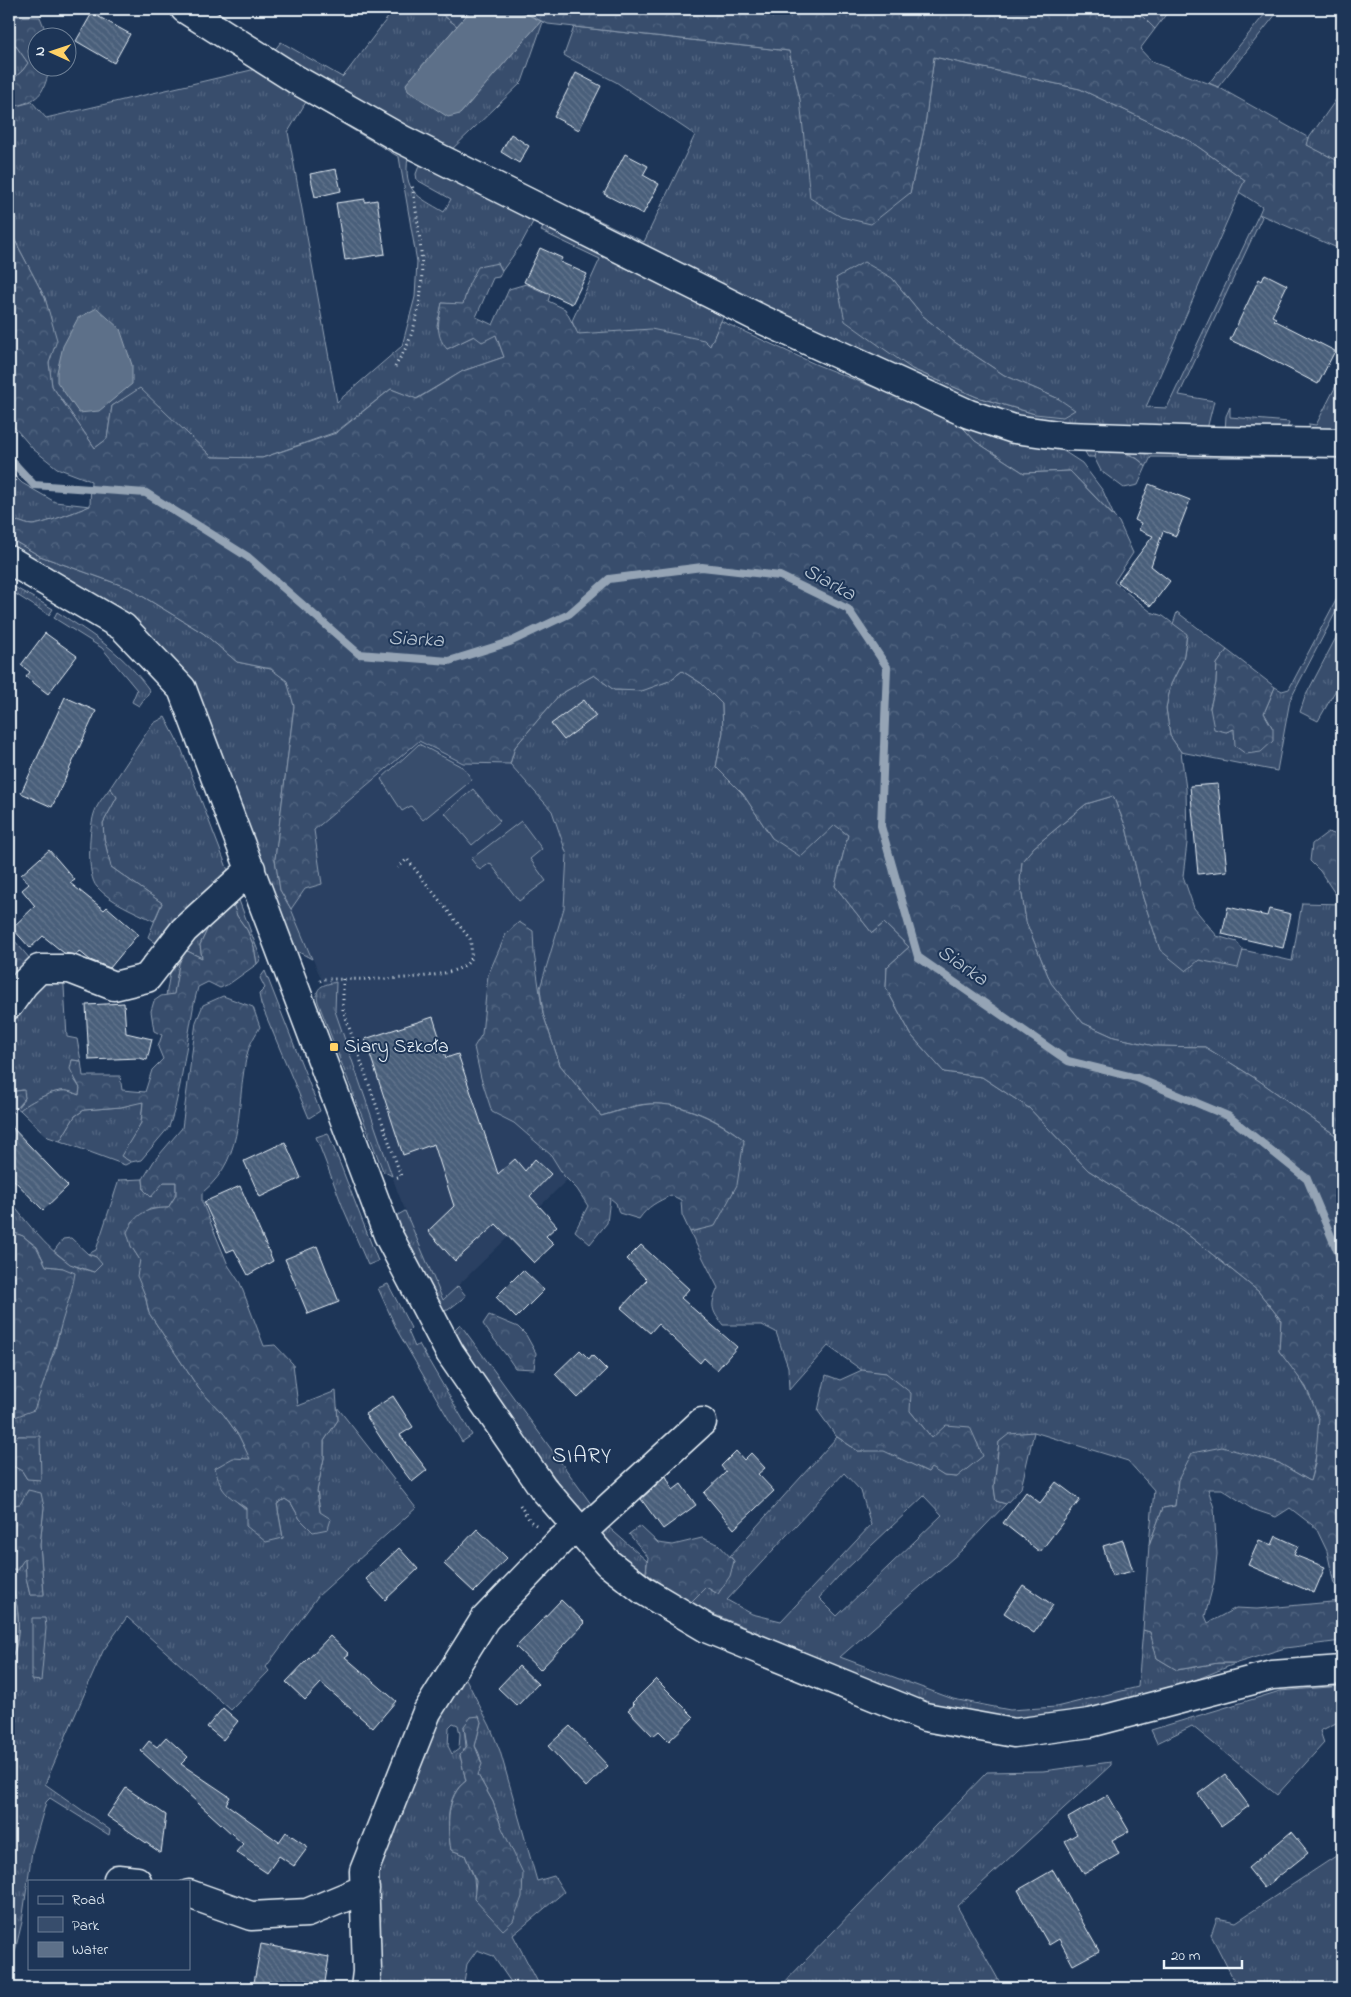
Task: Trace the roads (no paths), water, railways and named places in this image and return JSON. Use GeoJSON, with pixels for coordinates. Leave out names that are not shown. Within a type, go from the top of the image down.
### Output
{"type":"FeatureCollection","features":[{"type":"Feature","properties":{"kind":"street"},"geometry":{"type":"LineString","coordinates":[[185,9],[296,79],[401,139],[763,320],[969,414],[1014,429],[1066,436],[1342,444]]}},
{"type":"Feature","properties":{"kind":"street"},"geometry":{"type":"LineString","coordinates":[[9,561],[123,627],[182,689],[388,1235],[450,1353],[543,1488],[572,1534],[644,1591],[708,1629],[925,1717],[1014,1733],[1090,1723],[1272,1675],[1342,1670]]}},
{"type":"Feature","properties":{"kind":"street"},"geometry":{"type":"LineString","coordinates":[[9,1005],[24,984],[39,969],[70,968],[114,986],[147,978],[184,930],[251,869]]}},
{"type":"Feature","properties":{"kind":"street"},"geometry":{"type":"LineString","coordinates":[[365,1988],[367,1972],[364,1871],[427,1712],[485,1619],[572,1534],[702,1422]]}},
{"type":"Feature","properties":{"kind":"street"},"geometry":{"type":"LineString","coordinates":[[190,1894],[251,1916],[307,1913],[364,1889]]}},
{"type":"Feature","properties":{"kind":"water"},"geometry":{"type":"Polygon","coordinates":[[[472,9],[516,9],[541,21],[460,114],[448,117],[408,91],[406,84],[472,9]]]}},
{"type":"Feature","properties":{"kind":"water"},"geometry":{"type":"Polygon","coordinates":[[[97,308],[120,329],[132,365],[132,384],[99,411],[79,413],[57,382],[57,372],[63,346],[78,318],[97,308]]]}},
{"type":"Feature","properties":{"kind":"waterway","name":"Siarka"},"geometry":{"type":"LineString","coordinates":[[9,458],[34,485],[146,493],[248,557],[359,654],[449,661],[510,642],[569,614],[609,579],[702,567],[780,576],[848,609],[887,667],[881,826],[918,957],[1068,1061],[1137,1078],[1228,1116],[1307,1179],[1342,1262]]}},
{"type":"Feature","properties":{"kind":"place","name":"Siary Szkoła"},"geometry":{"type":"Point","coordinates":[334,1047]}},
{"type":"Feature","properties":{"kind":"district","name":"SIARY"},"geometry":{"type":"Point","coordinates":[582,1457]}}]}
